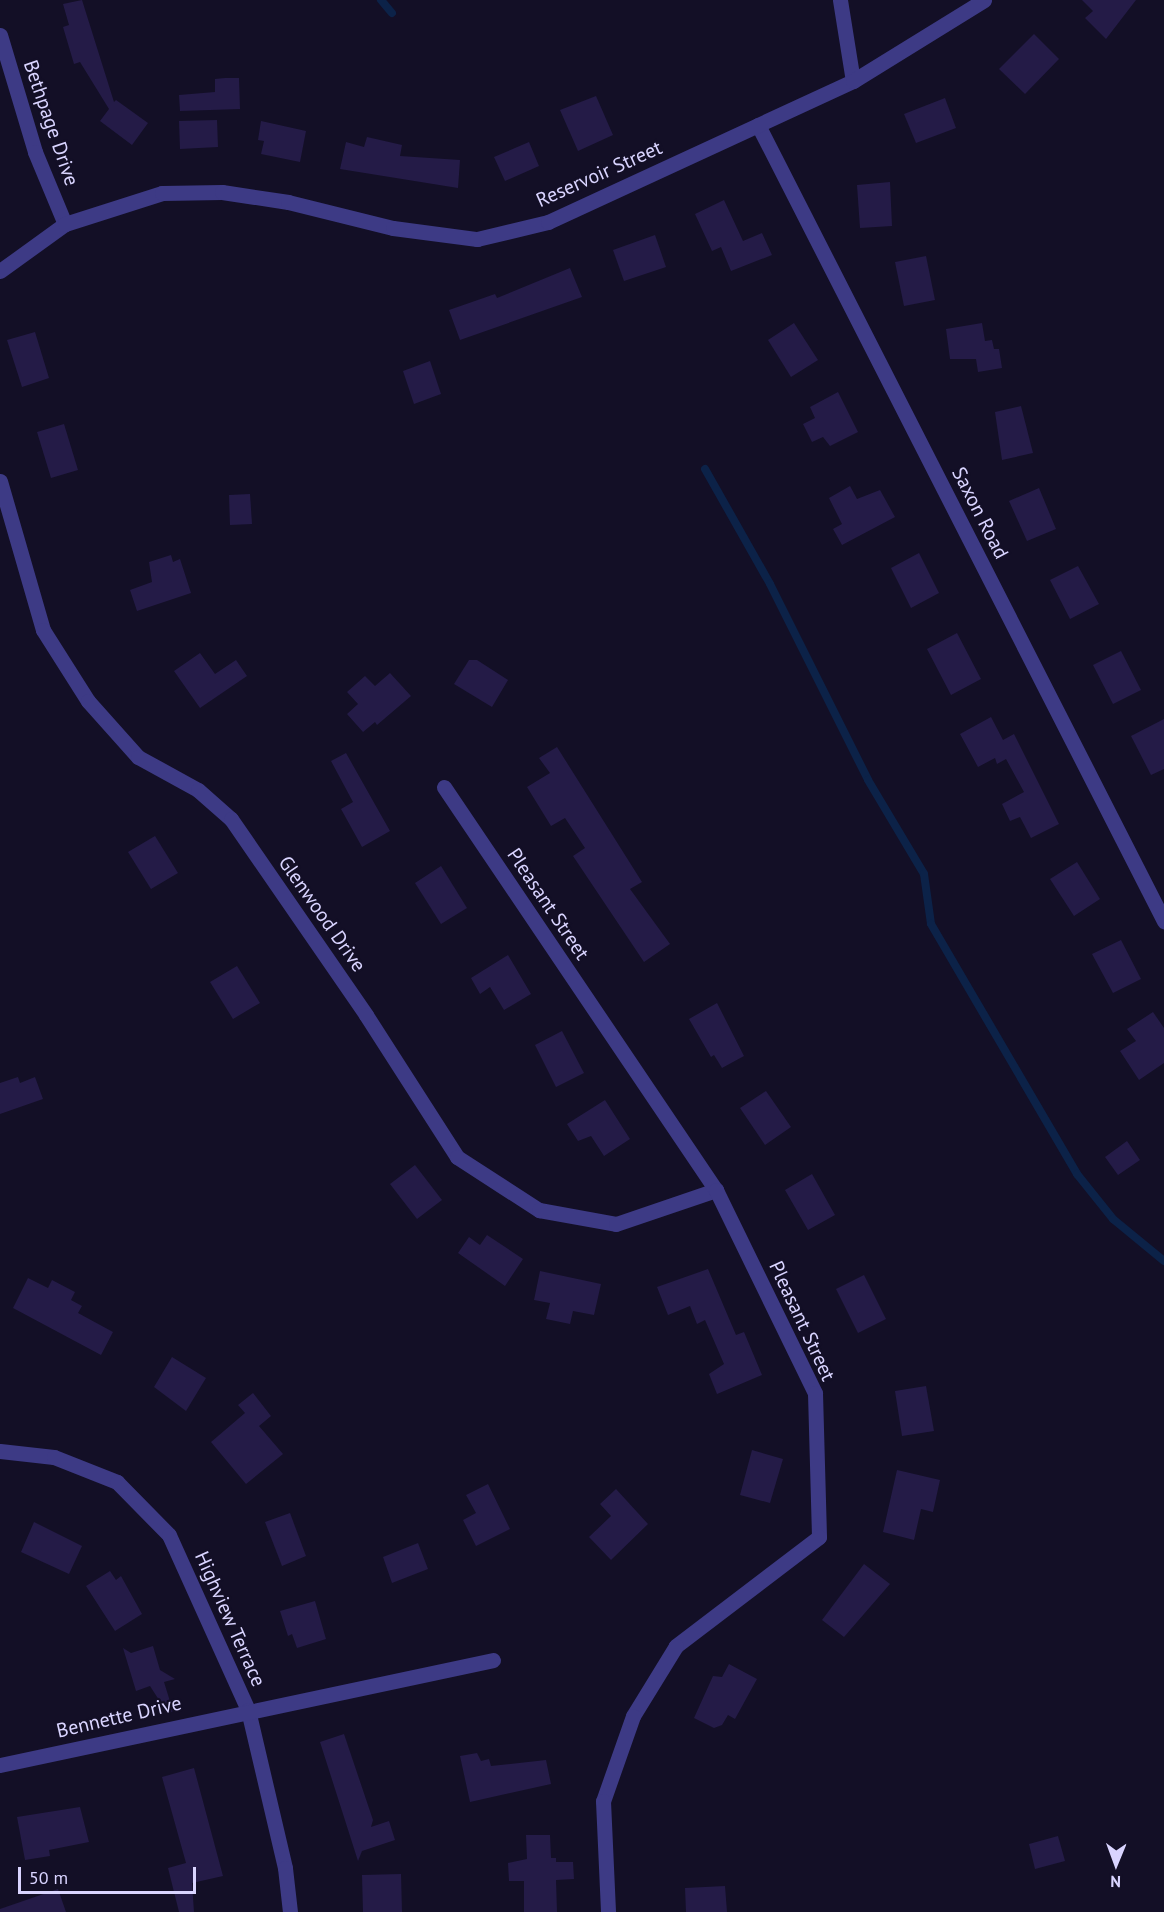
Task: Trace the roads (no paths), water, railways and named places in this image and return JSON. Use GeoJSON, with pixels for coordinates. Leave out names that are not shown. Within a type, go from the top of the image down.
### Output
{"type":"FeatureCollection","features":[{"type":"Feature","properties":{"kind":"street"},"geometry":{"type":"LineString","coordinates":[[840,0],[853,81]]}},
{"type":"Feature","properties":{"kind":"street","name":"Reservoir Street"},"geometry":{"type":"LineString","coordinates":[[0,271],[65,224],[162,193],[222,192],[288,202],[393,228],[477,239],[548,222],[853,81],[984,0]]}},
{"type":"Feature","properties":{"kind":"street","name":"Bethpage Drive"},"geometry":{"type":"LineString","coordinates":[[0,35],[35,152],[65,224]]}},
{"type":"Feature","properties":{"kind":"street","name":"Saxon Road"},"geometry":{"type":"LineString","coordinates":[[758,124],[1164,921]]}},
{"type":"Feature","properties":{"kind":"street","name":"Glenwood Drive"},"geometry":{"type":"LineString","coordinates":[[0,481],[43,630],[88,700],[138,757],[198,790],[231,819],[366,1015],[457,1157],[539,1210],[616,1224],[716,1190]]}},
{"type":"Feature","properties":{"kind":"street","name":"Pleasant Street"},"geometry":{"type":"LineString","coordinates":[[444,787],[716,1190],[815,1393],[819,1537],[676,1646],[633,1716],[603,1801],[608,1912]]}},
{"type":"Feature","properties":{"kind":"street","name":"Highview Terrace"},"geometry":{"type":"LineString","coordinates":[[0,1451],[54,1457],[117,1482],[169,1535],[248,1710],[285,1868],[290,1912]]}},
{"type":"Feature","properties":{"kind":"street","name":"Bennette Drive"},"geometry":{"type":"LineString","coordinates":[[0,1765],[248,1710],[493,1660]]}},
{"type":"Feature","properties":{"kind":"waterway"},"geometry":{"type":"LineString","coordinates":[[381,0],[392,13]]}},
{"type":"Feature","properties":{"kind":"waterway"},"geometry":{"type":"LineString","coordinates":[[705,469],[770,584],[868,780],[924,874],[931,924],[1077,1174],[1113,1219],[1164,1261]]}}]}
